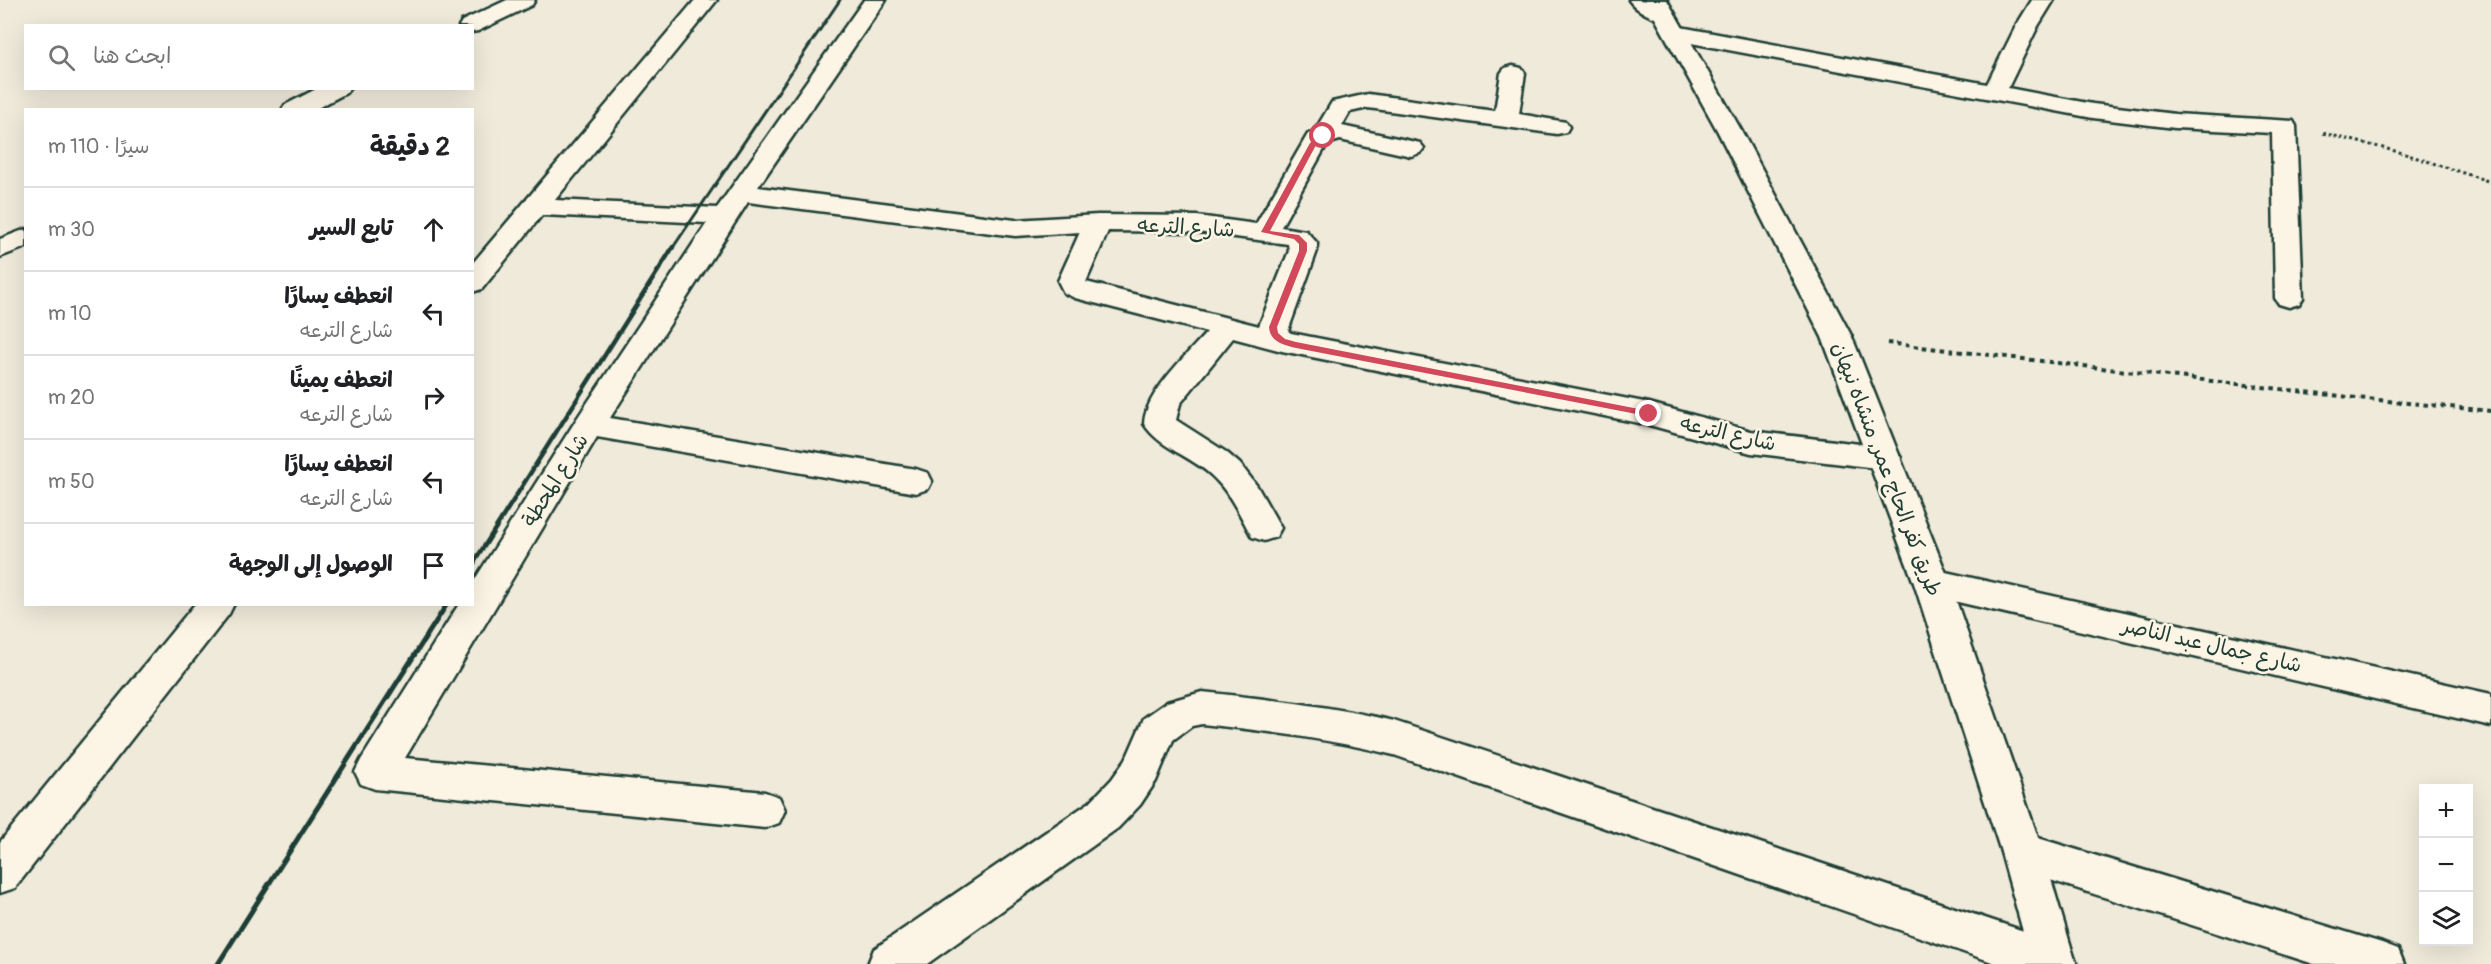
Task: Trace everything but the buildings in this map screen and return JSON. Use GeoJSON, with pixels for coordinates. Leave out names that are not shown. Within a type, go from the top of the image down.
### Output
{"type":"FeatureCollection","features":[{"type":"Feature","properties":{"kind":"street"},"geometry":{"type":"LineString","coordinates":[[474,24],[524,0]]}},
{"type":"Feature","properties":{"kind":"street"},"geometry":{"type":"LineString","coordinates":[[474,281],[533,207],[706,0]]}},
{"type":"Feature","properties":{"kind":"street","name":"شارع المحطة"},"geometry":{"type":"LineString","coordinates":[[765,810],[375,772],[589,425],[734,205],[875,0]]}},
{"type":"Feature","properties":{"kind":"street"},"geometry":{"type":"LineString","coordinates":[[1994,93],[2027,26],[2043,0]]}},
{"type":"Feature","properties":{"kind":"street"},"geometry":{"type":"LineString","coordinates":[[1659,12],[1994,93],[2093,111],[2175,121],[2284,126],[2289,298]]}},
{"type":"Feature","properties":{"kind":"street","name":"طريق كفر الحاج عمر, منشاه نبهان"},"geometry":{"type":"LineString","coordinates":[[1659,12],[1837,337],[1932,583],[2022,852],[2054,963]]}},
{"type":"Feature","properties":{"kind":"street"},"geometry":{"type":"LineString","coordinates":[[1506,120],[1513,73]]}},
{"type":"Feature","properties":{"kind":"street"},"geometry":{"type":"LineString","coordinates":[[298,108],[334,90]]}},
{"type":"Feature","properties":{"kind":"street"},"geometry":{"type":"LineString","coordinates":[[1265,232],[1313,143],[1323,136],[1341,107],[1368,101],[1557,127]]}},
{"type":"Feature","properties":{"kind":"street"},"geometry":{"type":"LineString","coordinates":[[1323,136],[1349,135],[1411,148]]}},
{"type":"Feature","properties":{"kind":"street","name":"شارع الترعه"},"geometry":{"type":"LineString","coordinates":[[533,207],[734,205],[984,225],[1057,227],[1098,223],[1197,224],[1296,237],[1303,243],[1303,251],[1273,327],[1274,334],[1282,341],[1649,414],[1751,442],[1885,458]]}},
{"type":"Feature","properties":{"kind":"street"},"geometry":{"type":"LineString","coordinates":[[1098,223],[1072,280],[1074,287],[1084,292],[1225,329],[1282,341]]}},
{"type":"Feature","properties":{"kind":"street"},"geometry":{"type":"LineString","coordinates":[[0,249],[24,238]]}},
{"type":"Feature","properties":{"kind":"street"},"geometry":{"type":"LineString","coordinates":[[1225,329],[1166,400],[1160,413],[1160,424],[1171,434],[1222,465],[1238,484],[1264,528]]}},
{"type":"Feature","properties":{"kind":"street"},"geometry":{"type":"LineString","coordinates":[[589,425],[916,481]]}},
{"type":"Feature","properties":{"kind":"street","name":"شارع جمال عبد الناصر"},"geometry":{"type":"LineString","coordinates":[[1932,583],[2491,710]]}},
{"type":"Feature","properties":{"kind":"street"},"geometry":{"type":"LineString","coordinates":[[0,874],[214,606]]}},
{"type":"Feature","properties":{"kind":"street"},"geometry":{"type":"LineString","coordinates":[[890,964],[1104,815],[1126,792],[1142,769],[1158,730],[1181,713],[1202,708],[1299,718],[1394,738],[2054,963]]}},
{"type":"Feature","properties":{"kind":"street"},"geometry":{"type":"LineString","coordinates":[[2022,852],[2382,964]]}},
{"type":"Feature","properties":{"kind":"path"},"geometry":{"type":"LineString","coordinates":[[2284,126],[2333,134],[2491,182]]}},
{"type":"Feature","properties":{"kind":"path"},"geometry":{"type":"LineString","coordinates":[[1837,337],[2357,398],[2491,411]]}},
{"type":"Feature","properties":{"kind":"railway"},"geometry":{"type":"LineString","coordinates":[[672,249],[840,0]]}},
{"type":"Feature","properties":{"kind":"railway"},"geometry":{"type":"LineString","coordinates":[[474,562],[673,247]]}},
{"type":"Feature","properties":{"kind":"railway"},"geometry":{"type":"LineString","coordinates":[[218,964],[446,606]]}},
{"type":"Feature","properties":{"kind":"route"},"geometry":{"type":"LineString","coordinates":[[1323,136],[1313,143],[1265,232],[1296,237],[1303,243],[1303,251],[1273,327],[1274,334],[1282,341],[1599,406],[1649,414]]}}]}
